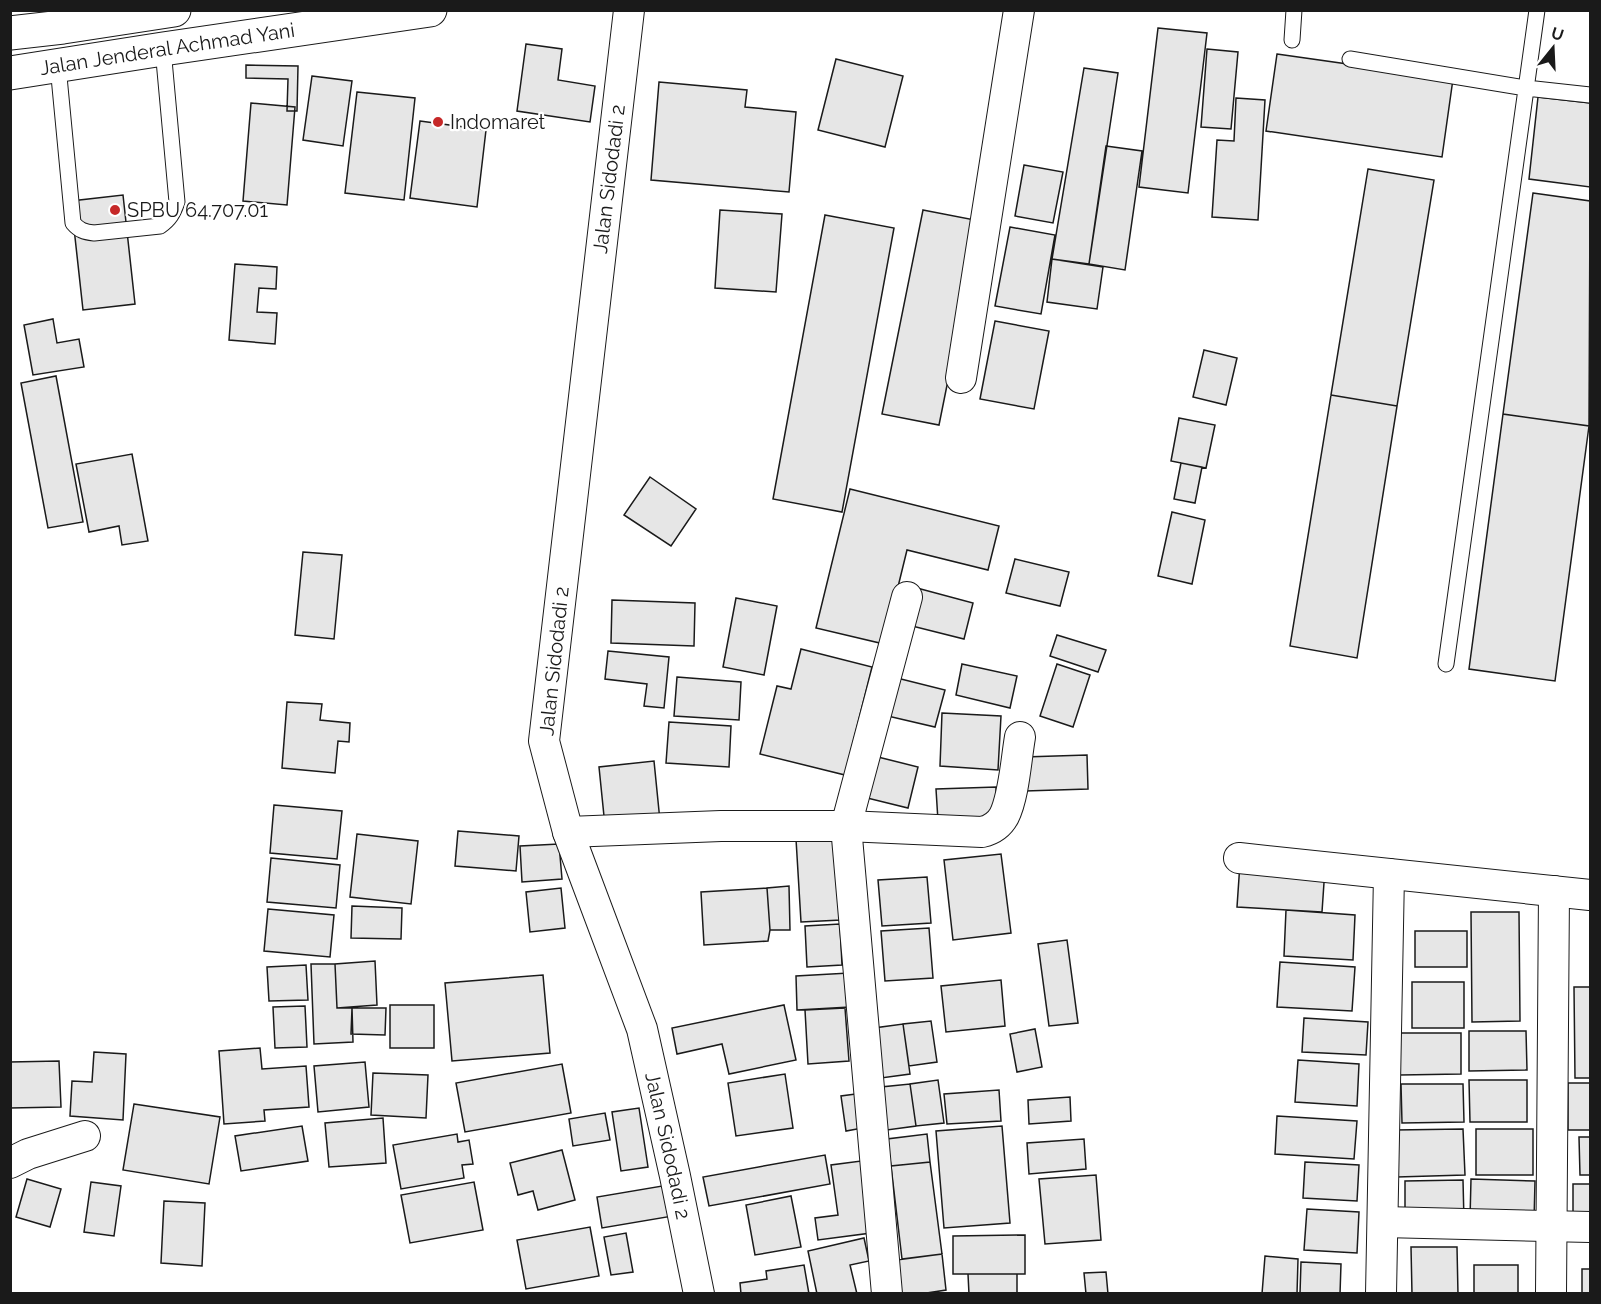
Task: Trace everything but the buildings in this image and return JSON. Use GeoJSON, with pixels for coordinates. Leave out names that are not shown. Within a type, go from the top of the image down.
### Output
{"type":"FeatureCollection","features":[{"type":"Feature","properties":{"kind":"highway","name":"Jalan Jenderal Achmad Yani"},"geometry":{"type":"LineString","coordinates":[[10,33],[174,10]]}},
{"type":"Feature","properties":{"kind":"highway","name":"Jalan Jenderal Achmad Yani"},"geometry":{"type":"LineString","coordinates":[[10,74],[430,10]]}},
{"type":"Feature","properties":{"kind":"street","name":"Jalan Sidodadi 2"},"geometry":{"type":"LineString","coordinates":[[629,10],[544,741],[568,832],[642,1029],[699,1293]]}},
{"type":"Feature","properties":{"kind":"street"},"geometry":{"type":"LineString","coordinates":[[961,378],[1018,10]]}},
{"type":"Feature","properties":{"kind":"street"},"geometry":{"type":"LineString","coordinates":[[887,1293],[846,826],[907,597]]}},
{"type":"Feature","properties":{"kind":"street"},"geometry":{"type":"LineString","coordinates":[[568,832],[721,826],[846,826],[982,832],[992,830],[1003,818],[1009,799],[1020,737]]}},
{"type":"Feature","properties":{"kind":"street"},"geometry":{"type":"LineString","coordinates":[[1239,858],[1590,895]]}},
{"type":"Feature","properties":{"kind":"street"},"geometry":{"type":"LineString","coordinates":[[1381,1293],[1389,874]]}},
{"type":"Feature","properties":{"kind":"street"},"geometry":{"type":"LineString","coordinates":[[1551,1293],[1554,891]]}},
{"type":"Feature","properties":{"kind":"street"},"geometry":{"type":"LineString","coordinates":[[10,1163],[28,1154],[85,1136]]}},
{"type":"Feature","properties":{"kind":"street"},"geometry":{"type":"LineString","coordinates":[[1383,1222],[1590,1227]]}},
{"type":"Feature","properties":{"kind":"lane"},"geometry":{"type":"LineString","coordinates":[[1293,40],[1294,10]]}},
{"type":"Feature","properties":{"kind":"lane"},"geometry":{"type":"LineString","coordinates":[[1446,664],[1538,10]]}},
{"type":"Feature","properties":{"kind":"lane"},"geometry":{"type":"LineString","coordinates":[[58,66],[73,223],[85,232],[94,233],[160,226],[174,213],[177,202],[163,49]]}},
{"type":"Feature","properties":{"kind":"lane"},"geometry":{"type":"LineString","coordinates":[[1350,59],[1526,88],[1590,95]]}},
{"type":"Feature","properties":{"kind":"place","name":"Indomaret"},"geometry":{"type":"Point","coordinates":[438,122]}},
{"type":"Feature","properties":{"kind":"place","name":"SPBU 64.707.01"},"geometry":{"type":"Point","coordinates":[115,210]}}]}
